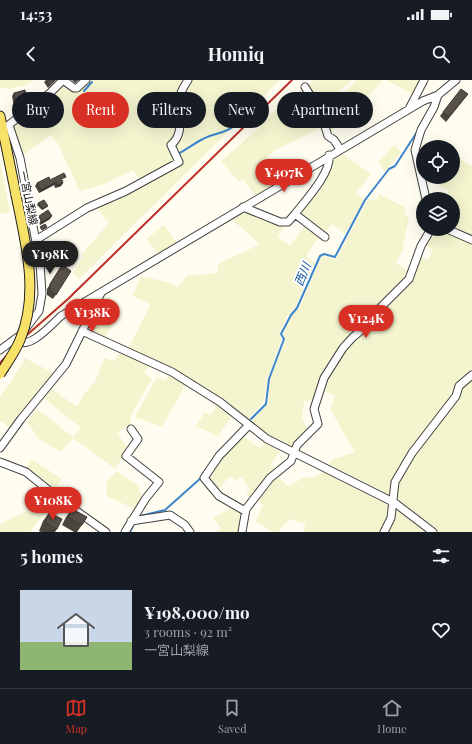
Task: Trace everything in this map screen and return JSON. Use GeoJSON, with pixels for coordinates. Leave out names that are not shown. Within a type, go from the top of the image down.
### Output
{"type":"FeatureCollection","features":[{"type":"Feature","properties":{"kind":"main road","name":"一宮山梨線"},"geometry":{"type":"LineString","coordinates":[[0,116],[6,127],[16,194],[28,256],[29,298],[27,315],[20,339],[0,374]]}},
{"type":"Feature","properties":{"kind":"street"},"geometry":{"type":"LineString","coordinates":[[86,80],[78,88],[74,88],[63,80],[50,93],[6,127],[20,158],[40,263],[42,294],[39,311],[17,341],[32,341],[61,316],[329,155],[409,109],[438,95],[456,80]]}},
{"type":"Feature","properties":{"kind":"street"},"geometry":{"type":"LineString","coordinates":[[36,240],[87,208],[126,191],[179,162],[171,145],[178,137],[181,121],[180,97],[188,80]]}},
{"type":"Feature","properties":{"kind":"street"},"geometry":{"type":"LineString","coordinates":[[409,109],[424,80]]}},
{"type":"Feature","properties":{"kind":"street"},"geometry":{"type":"LineString","coordinates":[[305,87],[320,111],[328,136],[334,140],[340,149]]}},
{"type":"Feature","properties":{"kind":"street"},"geometry":{"type":"LineString","coordinates":[[425,192],[416,150],[421,130],[434,107],[438,95]]}},
{"type":"Feature","properties":{"kind":"street"},"geometry":{"type":"LineString","coordinates":[[243,207],[280,222],[288,222],[315,190],[330,161],[329,155]]}},
{"type":"Feature","properties":{"kind":"street"},"geometry":{"type":"LineString","coordinates":[[295,214],[325,237]]}},
{"type":"Feature","properties":{"kind":"street"},"geometry":{"type":"LineString","coordinates":[[460,235],[472,240]]}},
{"type":"Feature","properties":{"kind":"street"},"geometry":{"type":"LineString","coordinates":[[242,532],[245,511],[270,478],[291,461],[297,445],[318,424],[314,409],[324,378],[343,348],[353,337],[368,325],[378,310],[409,279],[421,246],[427,236]]}},
{"type":"Feature","properties":{"kind":"street"},"geometry":{"type":"LineString","coordinates":[[0,448],[66,364],[101,293]]}},
{"type":"Feature","properties":{"kind":"street"},"geometry":{"type":"LineString","coordinates":[[82,331],[172,372],[220,402],[267,439],[294,454],[392,502],[433,532]]}},
{"type":"Feature","properties":{"kind":"street"},"geometry":{"type":"LineString","coordinates":[[0,350],[21,334]]}},
{"type":"Feature","properties":{"kind":"street"},"geometry":{"type":"LineString","coordinates":[[384,532],[391,518],[395,482],[412,453],[456,396],[459,386],[472,374]]}},
{"type":"Feature","properties":{"kind":"street"},"geometry":{"type":"LineString","coordinates":[[245,511],[219,496],[204,478],[219,456],[249,425]]}},
{"type":"Feature","properties":{"kind":"street"},"geometry":{"type":"LineString","coordinates":[[125,532],[146,498],[159,482],[126,456],[138,440],[131,429]]}},
{"type":"Feature","properties":{"kind":"street"},"geometry":{"type":"LineString","coordinates":[[0,462],[26,472],[57,497],[106,532]]}},
{"type":"Feature","properties":{"kind":"street"},"geometry":{"type":"LineString","coordinates":[[131,521],[170,515],[185,525],[190,532]]}},
{"type":"Feature","properties":{"kind":"green space"},"geometry":{"type":"Polygon","coordinates":[[[0,80],[35,80],[25,85],[9,89],[0,88],[0,80]]]}},
{"type":"Feature","properties":{"kind":"green space"},"geometry":{"type":"Polygon","coordinates":[[[63,80],[74,88],[87,80],[280,80],[268,92],[214,92],[214,128],[232,128],[79,279],[73,273],[83,257],[81,255],[109,223],[95,205],[141,182],[133,170],[104,184],[80,191],[58,144],[51,135],[22,156],[15,128],[64,128],[64,92],[49,92],[63,80]]]}},
{"type":"Feature","properties":{"kind":"green space"},"geometry":{"type":"Polygon","coordinates":[[[314,80],[352,80],[338,92],[310,92],[307,87],[314,80]]]}},
{"type":"Feature","properties":{"kind":"green space"},"geometry":{"type":"Polygon","coordinates":[[[355,80],[382,80],[373,92],[345,92],[353,85],[355,80]]]}},
{"type":"Feature","properties":{"kind":"green space"},"geometry":{"type":"Polygon","coordinates":[[[386,80],[421,80],[413,94],[386,80]]]}},
{"type":"Feature","properties":{"kind":"green space"},"geometry":{"type":"Polygon","coordinates":[[[303,88],[306,92],[297,92],[303,88]]]}},
{"type":"Feature","properties":{"kind":"green space"},"geometry":{"type":"Polygon","coordinates":[[[277,108],[277,128],[321,128],[275,150],[259,165],[277,183],[256,196],[243,179],[239,182],[221,161],[259,128],[269,128],[269,117],[277,108]]]}},
{"type":"Feature","properties":{"kind":"green space"},"geometry":{"type":"Polygon","coordinates":[[[327,128],[336,128],[329,134],[327,128]]]}},
{"type":"Feature","properties":{"kind":"green space"},"geometry":{"type":"Polygon","coordinates":[[[394,145],[401,152],[385,172],[378,162],[394,145]]]}},
{"type":"Feature","properties":{"kind":"green space"},"geometry":{"type":"Polygon","coordinates":[[[341,153],[371,174],[356,193],[364,199],[357,214],[345,233],[332,224],[325,233],[299,213],[332,161],[341,153]]]}},
{"type":"Feature","properties":{"kind":"green space"},"geometry":{"type":"Polygon","coordinates":[[[460,159],[472,166],[472,238],[460,232],[460,192],[449,191],[436,184],[460,184],[460,159]]]}},
{"type":"Feature","properties":{"kind":"green space"},"geometry":{"type":"Polygon","coordinates":[[[0,161],[10,212],[0,214],[0,161]]]}},
{"type":"Feature","properties":{"kind":"green space"},"geometry":{"type":"Polygon","coordinates":[[[379,194],[406,208],[404,214],[409,217],[402,251],[396,263],[409,271],[406,280],[366,325],[350,336],[314,399],[304,401],[302,418],[308,431],[293,447],[287,449],[267,437],[250,422],[268,404],[270,379],[286,339],[283,334],[291,316],[299,308],[321,257],[325,256],[336,259],[369,198],[376,201],[379,194]]]}},
{"type":"Feature","properties":{"kind":"green space"},"geometry":{"type":"Polygon","coordinates":[[[242,210],[284,226],[278,237],[290,246],[306,225],[320,236],[306,256],[315,263],[295,308],[288,315],[279,333],[281,341],[268,378],[263,403],[247,420],[225,401],[170,367],[128,349],[151,304],[133,296],[141,276],[167,282],[178,287],[187,276],[218,273],[218,264],[260,244],[231,219],[242,210]]]}},
{"type":"Feature","properties":{"kind":"green space"},"geometry":{"type":"Polygon","coordinates":[[[164,225],[177,243],[158,253],[146,239],[164,225]]]}},
{"type":"Feature","properties":{"kind":"green space"},"geometry":{"type":"Polygon","coordinates":[[[429,236],[457,236],[472,242],[472,372],[410,453],[391,500],[326,467],[332,460],[355,452],[330,409],[335,395],[322,390],[326,380],[345,349],[380,311],[409,283],[420,256],[428,260],[433,249],[424,245],[429,236]]]}},
{"type":"Feature","properties":{"kind":"green space"},"geometry":{"type":"Polygon","coordinates":[[[97,309],[115,320],[105,338],[88,329],[97,309]]]}},
{"type":"Feature","properties":{"kind":"green space"},"geometry":{"type":"Polygon","coordinates":[[[120,351],[149,365],[144,374],[152,378],[132,413],[130,424],[118,433],[128,449],[115,469],[73,438],[61,452],[39,439],[27,422],[37,409],[73,437],[81,428],[45,399],[52,389],[77,407],[84,394],[95,382],[104,358],[114,361],[120,351]]]}},
{"type":"Feature","properties":{"kind":"green space"},"geometry":{"type":"Polygon","coordinates":[[[25,358],[55,374],[10,428],[0,421],[0,396],[12,380],[25,358]]]}},
{"type":"Feature","properties":{"kind":"green space"},"geometry":{"type":"Polygon","coordinates":[[[169,374],[186,384],[162,427],[135,417],[157,377],[165,381],[169,374]]]}},
{"type":"Feature","properties":{"kind":"green space"},"geometry":{"type":"Polygon","coordinates":[[[472,377],[472,532],[435,532],[394,501],[396,482],[461,386],[472,377]]]}},
{"type":"Feature","properties":{"kind":"green space"},"geometry":{"type":"Polygon","coordinates":[[[217,404],[233,415],[218,436],[196,426],[204,413],[211,415],[217,404]]]}},
{"type":"Feature","properties":{"kind":"green space"},"geometry":{"type":"Polygon","coordinates":[[[242,436],[260,448],[264,443],[280,451],[270,465],[276,469],[251,498],[246,494],[250,488],[241,477],[235,481],[230,476],[217,491],[206,478],[220,457],[242,436]]]}},
{"type":"Feature","properties":{"kind":"green space"},"geometry":{"type":"Polygon","coordinates":[[[31,459],[62,479],[53,492],[26,470],[31,459]]]}},
{"type":"Feature","properties":{"kind":"green space"},"geometry":{"type":"Polygon","coordinates":[[[117,471],[138,486],[143,498],[135,509],[106,496],[107,481],[117,471]]]}},
{"type":"Feature","properties":{"kind":"green space"},"geometry":{"type":"Polygon","coordinates":[[[324,472],[389,503],[389,517],[382,532],[304,532],[305,524],[289,519],[278,532],[273,532],[256,521],[263,504],[255,500],[275,475],[289,487],[302,478],[313,477],[324,472]]]}},
{"type":"Feature","properties":{"kind":"green space"},"geometry":{"type":"Polygon","coordinates":[[[235,506],[243,513],[240,532],[216,532],[221,528],[213,518],[235,506]]]}},
{"type":"Feature","properties":{"kind":"green space"},"geometry":{"type":"Polygon","coordinates":[[[393,506],[429,532],[387,532],[393,506]]]}},
{"type":"Feature","properties":{"kind":"green space"},"geometry":{"type":"Polygon","coordinates":[[[37,510],[45,513],[30,532],[0,532],[0,524],[25,512],[37,510]]]}},
{"type":"Feature","properties":{"kind":"building"},"geometry":{"type":"Polygon","coordinates":[[[46,80],[55,80],[50,85],[46,80]]]}},
{"type":"Feature","properties":{"kind":"building"},"geometry":{"type":"Polygon","coordinates":[[[461,89],[468,94],[449,117],[443,112],[461,89]]]}},
{"type":"Feature","properties":{"kind":"building"},"geometry":{"type":"Polygon","coordinates":[[[64,173],[66,177],[61,179],[63,183],[57,185],[56,182],[41,190],[37,183],[49,177],[50,180],[64,173]]]}},
{"type":"Feature","properties":{"kind":"building"},"geometry":{"type":"Polygon","coordinates":[[[44,200],[48,206],[43,209],[38,203],[44,200]]]}},
{"type":"Feature","properties":{"kind":"building"},"geometry":{"type":"Polygon","coordinates":[[[48,210],[52,216],[42,222],[39,216],[48,210]]]}},
{"type":"Feature","properties":{"kind":"building"},"geometry":{"type":"Polygon","coordinates":[[[45,224],[47,227],[42,230],[40,227],[45,224]]]}},
{"type":"Feature","properties":{"kind":"building"},"geometry":{"type":"Polygon","coordinates":[[[62,265],[71,271],[56,295],[50,291],[50,284],[62,265]]]}},
{"type":"Feature","properties":{"kind":"building"},"geometry":{"type":"Polygon","coordinates":[[[72,509],[87,517],[82,525],[68,517],[72,509]]]}},
{"type":"Feature","properties":{"kind":"building"},"geometry":{"type":"Polygon","coordinates":[[[49,513],[62,519],[57,529],[45,523],[49,513]]]}},
{"type":"Feature","properties":{"kind":"waterway"},"geometry":{"type":"LineString","coordinates":[[84,91],[92,82]]}},
{"type":"Feature","properties":{"kind":"waterway"},"geometry":{"type":"LineString","coordinates":[[179,155],[178,154],[207,137],[231,128]]}},
{"type":"Feature","properties":{"kind":"waterway","name":"西川"},"geometry":{"type":"LineString","coordinates":[[251,419],[266,404],[269,379],[284,339],[281,334],[291,315],[297,308],[320,256],[324,254],[335,257],[365,200],[389,169],[395,166],[417,132]]}},
{"type":"Feature","properties":{"kind":"waterway","name":"西川"},"geometry":{"type":"LineString","coordinates":[[140,516],[165,510],[202,477]]}},
{"type":"Feature","properties":{"kind":"waterway","name":"西川"},"geometry":{"type":"LineString","coordinates":[[130,532],[134,524]]}},
{"type":"Feature","properties":{"kind":"railway"},"geometry":{"type":"LineString","coordinates":[[0,363],[20,341],[68,299],[292,80]]}}]}
